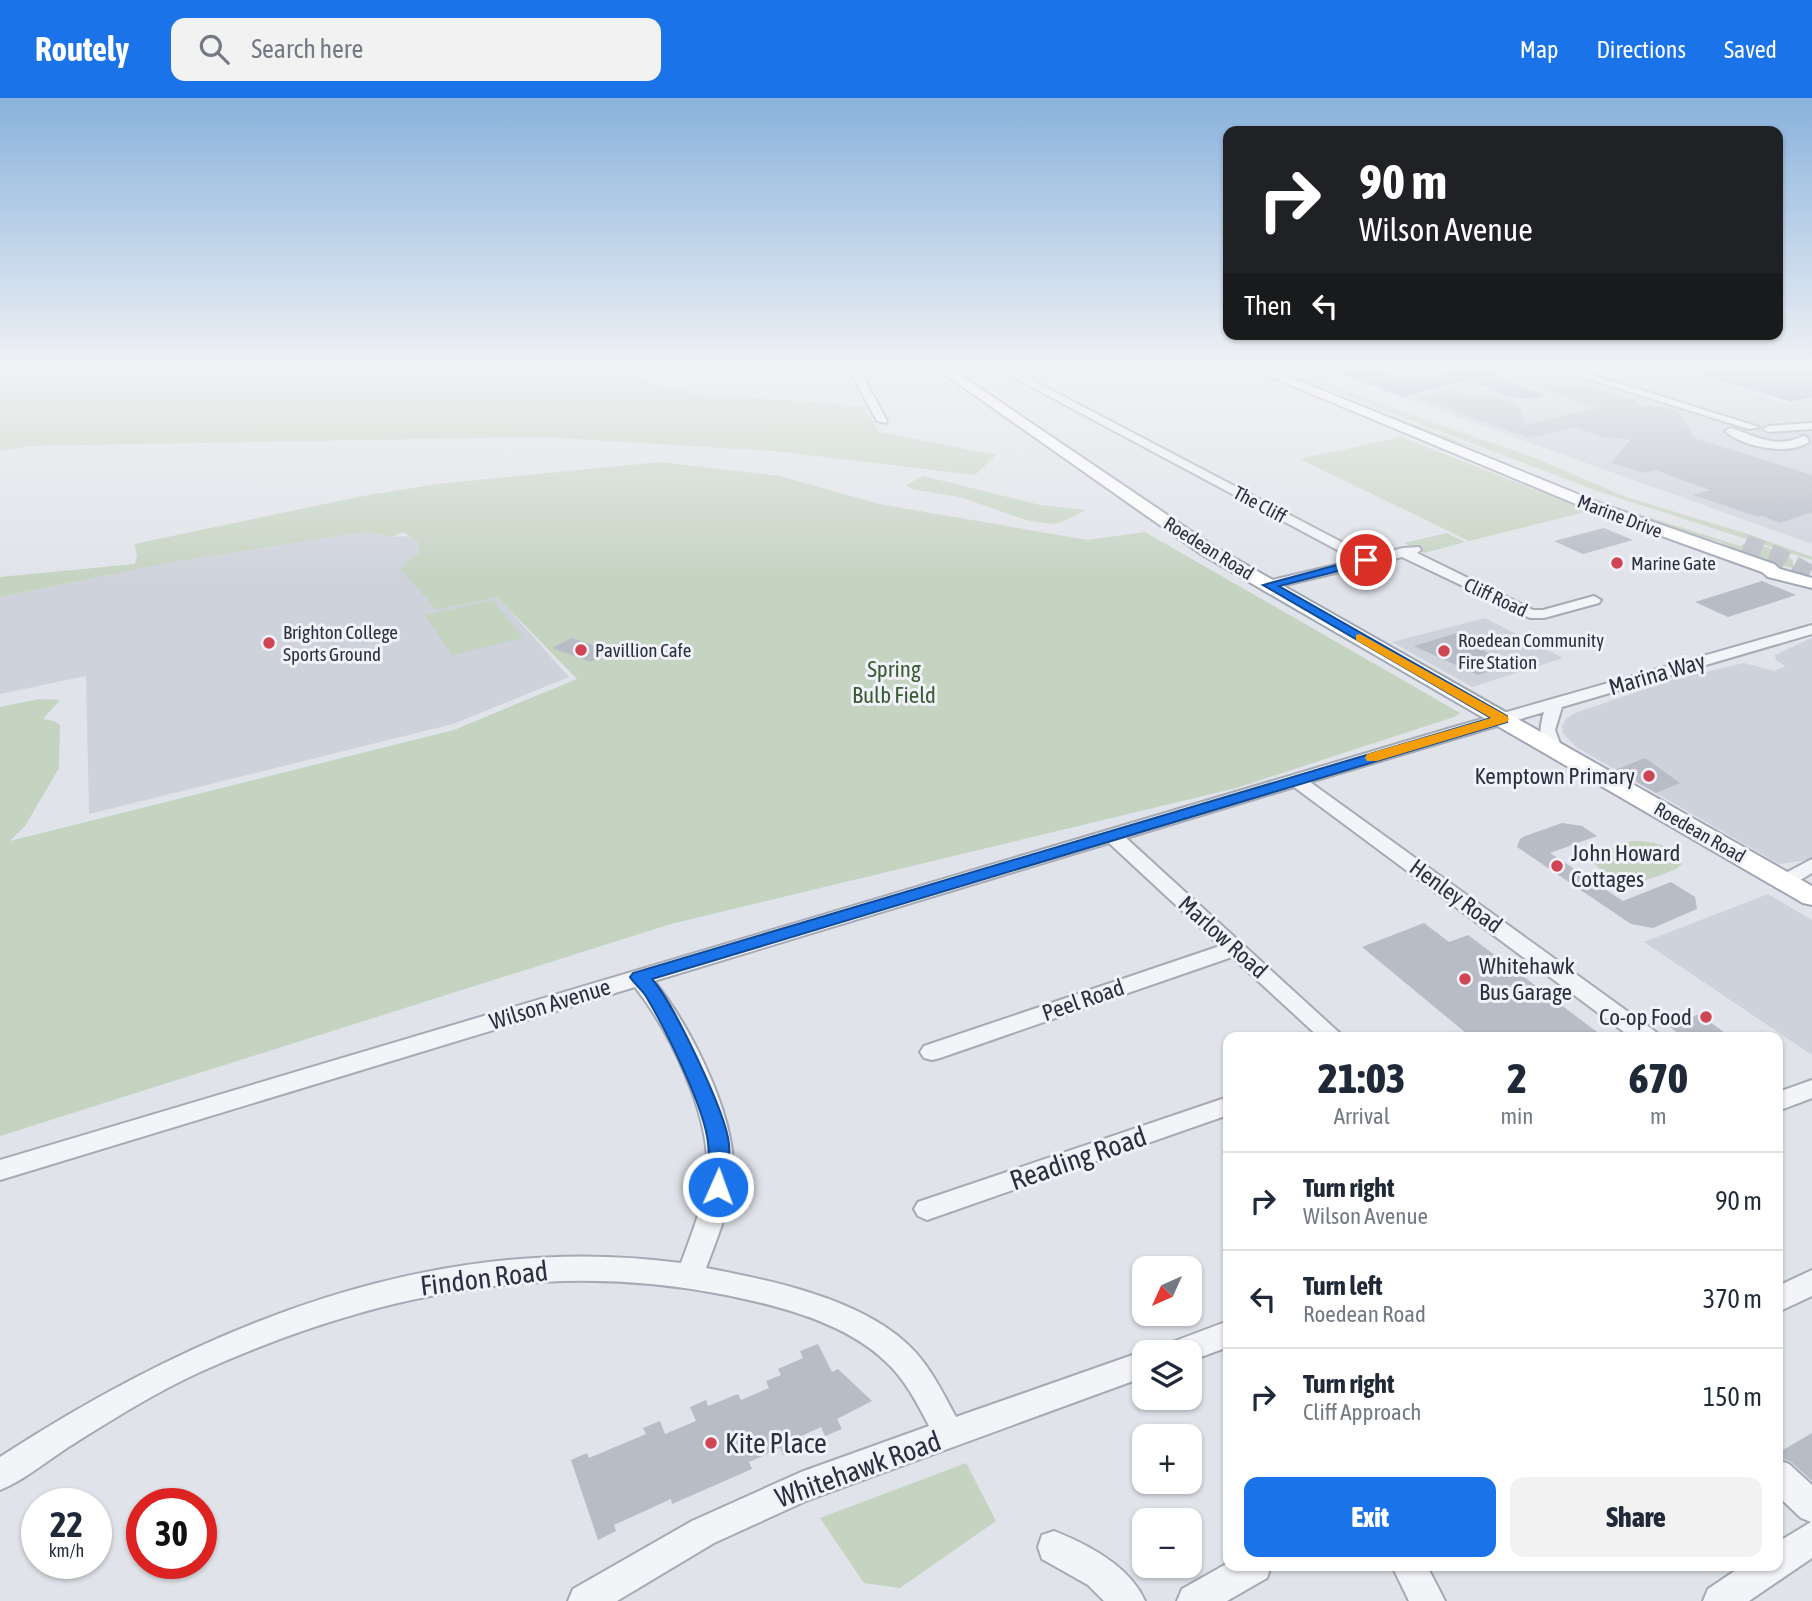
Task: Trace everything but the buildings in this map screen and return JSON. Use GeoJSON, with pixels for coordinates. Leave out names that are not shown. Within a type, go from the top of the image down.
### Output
{"type":"FeatureCollection","features":[{"type":"Feature","properties":{"kind":"main road","name":"Roedean Road"},"geometry":{"type":"LineString","coordinates":[[1048,440],[1207,550],[1812,897]]}},
{"type":"Feature","properties":{"kind":"main road","name":"Marine Drive"},"geometry":{"type":"LineString","coordinates":[[1421,440],[1512,473]]}},
{"type":"Feature","properties":{"kind":"main road","name":"Marine Drive"},"geometry":{"type":"LineString","coordinates":[[1434,440],[1669,535],[1768,568],[1774,573],[1812,580]]}},
{"type":"Feature","properties":{"kind":"main road"},"geometry":{"type":"LineString","coordinates":[[1440,440],[1629,508],[1745,543]]}},
{"type":"Feature","properties":{"kind":"street","name":"The Cliff"},"geometry":{"type":"LineString","coordinates":[[1138,440],[1366,560]]}},
{"type":"Feature","properties":{"kind":"street","name":"Cliff Road"},"geometry":{"type":"LineString","coordinates":[[1366,560],[1410,551],[1530,614],[1544,614],[1594,600]]}},
{"type":"Feature","properties":{"kind":"street"},"geometry":{"type":"LineString","coordinates":[[1269,585],[1366,560]]}},
{"type":"Feature","properties":{"kind":"street"},"geometry":{"type":"LineString","coordinates":[[1659,672],[1671,659],[1812,616]]}},
{"type":"Feature","properties":{"kind":"street","name":"Marina Way"},"geometry":{"type":"LineString","coordinates":[[1502,719],[1812,629]]}},
{"type":"Feature","properties":{"kind":"street"},"geometry":{"type":"LineString","coordinates":[[1552,746],[1548,723],[1554,705]]}},
{"type":"Feature","properties":{"kind":"street","name":"Wilson Avenue"},"geometry":{"type":"LineString","coordinates":[[0,1170],[1502,719]]}},
{"type":"Feature","properties":{"kind":"street","name":"Henley Road"},"geometry":{"type":"LineString","coordinates":[[1297,780],[1640,1032]]}},
{"type":"Feature","properties":{"kind":"street","name":"Marlow Road"},"geometry":{"type":"LineString","coordinates":[[1114,836],[1327,1032]]}},
{"type":"Feature","properties":{"kind":"street"},"geometry":{"type":"LineString","coordinates":[[1785,881],[1812,865]]}},
{"type":"Feature","properties":{"kind":"street","name":"Peel Road"},"geometry":{"type":"LineString","coordinates":[[932,1052],[1235,948]]}},
{"type":"Feature","properties":{"kind":"street"},"geometry":{"type":"LineString","coordinates":[[639,977],[653,992],[688,1061],[719,1143],[718,1187],[710,1221],[690,1275]]}},
{"type":"Feature","properties":{"kind":"street"},"geometry":{"type":"LineString","coordinates":[[1783,1100],[1812,1088]]}},
{"type":"Feature","properties":{"kind":"street","name":"Reading Road"},"geometry":{"type":"LineString","coordinates":[[927,1209],[1223,1108]]}},
{"type":"Feature","properties":{"kind":"street","name":"Findon Road"},"geometry":{"type":"LineString","coordinates":[[0,1475],[93,1416],[187,1364],[319,1312],[361,1299],[454,1279],[540,1269],[621,1269],[690,1275],[807,1305],[882,1341],[894,1350],[919,1380],[950,1435]]}},
{"type":"Feature","properties":{"kind":"street"},"geometry":{"type":"LineString","coordinates":[[1783,1297],[1812,1282]]}},
{"type":"Feature","properties":{"kind":"street"},"geometry":{"type":"LineString","coordinates":[[1202,1344],[1223,1336]]}},
{"type":"Feature","properties":{"kind":"street","name":"Whitehawk Road"},"geometry":{"type":"LineString","coordinates":[[585,1601],[703,1532],[801,1487],[1132,1368]]}},
{"type":"Feature","properties":{"kind":"street"},"geometry":{"type":"LineString","coordinates":[[1783,1480],[1812,1507]]}},
{"type":"Feature","properties":{"kind":"street"},"geometry":{"type":"LineString","coordinates":[[1783,1558],[1812,1538]]}},
{"type":"Feature","properties":{"kind":"street"},"geometry":{"type":"LineString","coordinates":[[1054,1547],[1100,1573],[1128,1601]]}},
{"type":"Feature","properties":{"kind":"street"},"geometry":{"type":"LineString","coordinates":[[1194,1601],[1246,1571]]}},
{"type":"Feature","properties":{"kind":"street"},"geometry":{"type":"LineString","coordinates":[[1411,1571],[1428,1601]]}},
{"type":"Feature","properties":{"kind":"street"},"geometry":{"type":"LineString","coordinates":[[1720,1601],[1764,1571]]}},
{"type":"Feature","properties":{"kind":"shaded area"},"geometry":{"type":"Polygon","coordinates":[[[1522,440],[1812,440],[1812,544],[1522,440]]]}},
{"type":"Feature","properties":{"kind":"shaded area","name":"Brighton College Sports Ground"},"geometry":{"type":"Polygon","coordinates":[[[365,532],[392,537],[410,536],[419,542],[419,554],[406,562],[437,610],[497,596],[569,677],[453,724],[89,814],[86,676],[0,694],[0,597],[173,562],[365,532]]]}},
{"type":"Feature","properties":{"kind":"shaded area"},"geometry":{"type":"Polygon","coordinates":[[[1485,618],[1563,658],[1472,687],[1392,642],[1485,618]]]}},
{"type":"Feature","properties":{"kind":"shaded area"},"geometry":{"type":"Polygon","coordinates":[[[1812,638],[1812,857],[1808,860],[1779,864],[1576,747],[1563,733],[1562,726],[1566,719],[1575,713],[1675,679],[1744,663],[1774,671],[1785,666],[1776,660],[1775,655],[1812,638]]]}},
{"type":"Feature","properties":{"kind":"shaded area"},"geometry":{"type":"Polygon","coordinates":[[[1768,894],[1812,920],[1812,1055],[1783,1035],[1783,1032],[1778,1032],[1644,942],[1768,894]]]}},
{"type":"Feature","properties":{"kind":"green space"},"geometry":{"type":"Polygon","coordinates":[[[0,440],[363,440],[29,446],[0,451],[0,440]]]}},
{"type":"Feature","properties":{"kind":"green space"},"geometry":{"type":"Polygon","coordinates":[[[594,440],[920,440],[996,455],[975,475],[774,451],[594,440]]]}},
{"type":"Feature","properties":{"kind":"green space"},"geometry":{"type":"Polygon","coordinates":[[[1387,440],[1409,440],[1589,511],[1469,541],[1300,459],[1387,440]]]}},
{"type":"Feature","properties":{"kind":"green space"},"geometry":{"type":"Polygon","coordinates":[[[1449,440],[1456,440],[1484,451],[1449,440]]]}},
{"type":"Feature","properties":{"kind":"green space"},"geometry":{"type":"Polygon","coordinates":[[[1463,440],[1484,440],[1533,457],[1626,497],[1751,535],[1812,557],[1812,560],[1597,491],[1463,440]]]}},
{"type":"Feature","properties":{"kind":"green space","name":"Spring Bulb Field"},"geometry":{"type":"Polygon","coordinates":[[[660,462],[780,476],[879,504],[1087,540],[1145,532],[1460,713],[1236,788],[671,924],[0,1136],[0,707],[39,699],[60,700],[43,719],[60,725],[59,768],[25,826],[10,841],[454,730],[577,679],[497,597],[437,610],[401,570],[406,562],[419,554],[419,542],[403,532],[392,537],[365,532],[173,562],[0,597],[0,577],[135,564],[137,555],[134,544],[363,496],[437,484],[660,462]]]}},
{"type":"Feature","properties":{"kind":"green space"},"geometry":{"type":"Polygon","coordinates":[[[1498,464],[1617,507],[1740,546],[1749,541],[1786,554],[1793,561],[1793,568],[1747,555],[1720,542],[1640,519],[1498,464]]]}},
{"type":"Feature","properties":{"kind":"green space"},"geometry":{"type":"Polygon","coordinates":[[[923,476],[1040,505],[1086,510],[1062,522],[1051,524],[1026,520],[960,497],[911,489],[906,485],[923,476]]]}},
{"type":"Feature","properties":{"kind":"green space"},"geometry":{"type":"Polygon","coordinates":[[[1447,533],[1465,542],[1424,553],[1404,543],[1447,533]]]}},
{"type":"Feature","properties":{"kind":"green space"},"geometry":{"type":"Polygon","coordinates":[[[493,600],[523,638],[452,655],[425,615],[493,600]]]}},
{"type":"Feature","properties":{"kind":"green space"},"geometry":{"type":"Polygon","coordinates":[[[1632,841],[1668,848],[1682,864],[1653,878],[1633,882],[1613,878],[1593,862],[1597,854],[1632,841]]]}},
{"type":"Feature","properties":{"kind":"green space"},"geometry":{"type":"Polygon","coordinates":[[[966,1463],[996,1521],[900,1588],[864,1583],[820,1518],[966,1463]]]}},
{"type":"Feature","properties":{"kind":"tunnel"},"geometry":{"type":"LineString","coordinates":[[1745,543],[1781,557],[1812,575]]}},
{"type":"Feature","properties":{"kind":"slow traffic"},"geometry":{"type":"LineString","coordinates":[[1360,637],[1502,719],[1372,758]]}},
{"type":"Feature","properties":{"kind":"place","name":"Marine Gate"},"geometry":{"type":"Point","coordinates":[1617,563]}},
{"type":"Feature","properties":{"kind":"place","name":"Brighton College Sports Ground"},"geometry":{"type":"Point","coordinates":[269,643]}},
{"type":"Feature","properties":{"kind":"place","name":"Pavillion Cafe"},"geometry":{"type":"Point","coordinates":[581,650]}},
{"type":"Feature","properties":{"kind":"place","name":"Roedean Community Fire Station"},"geometry":{"type":"Point","coordinates":[1444,651]}},
{"type":"Feature","properties":{"kind":"place","name":"Kemptown Primary"},"geometry":{"type":"Point","coordinates":[1649,776]}},
{"type":"Feature","properties":{"kind":"place","name":"John Howard Cottages"},"geometry":{"type":"Point","coordinates":[1557,866]}},
{"type":"Feature","properties":{"kind":"place","name":"Whitehawk Bus Garage"},"geometry":{"type":"Point","coordinates":[1465,979]}},
{"type":"Feature","properties":{"kind":"place","name":"Co-op Food"},"geometry":{"type":"Point","coordinates":[1706,1017]}},
{"type":"Feature","properties":{"kind":"place","name":"Kite Place"},"geometry":{"type":"Point","coordinates":[711,1443]}},
{"type":"Feature","properties":{"kind":"route"},"geometry":{"type":"LineString","coordinates":[[718,1187],[719,1143],[714,1123],[665,1015],[653,992],[639,977],[1502,719],[1468,697],[1269,585],[1366,560]]}}]}
